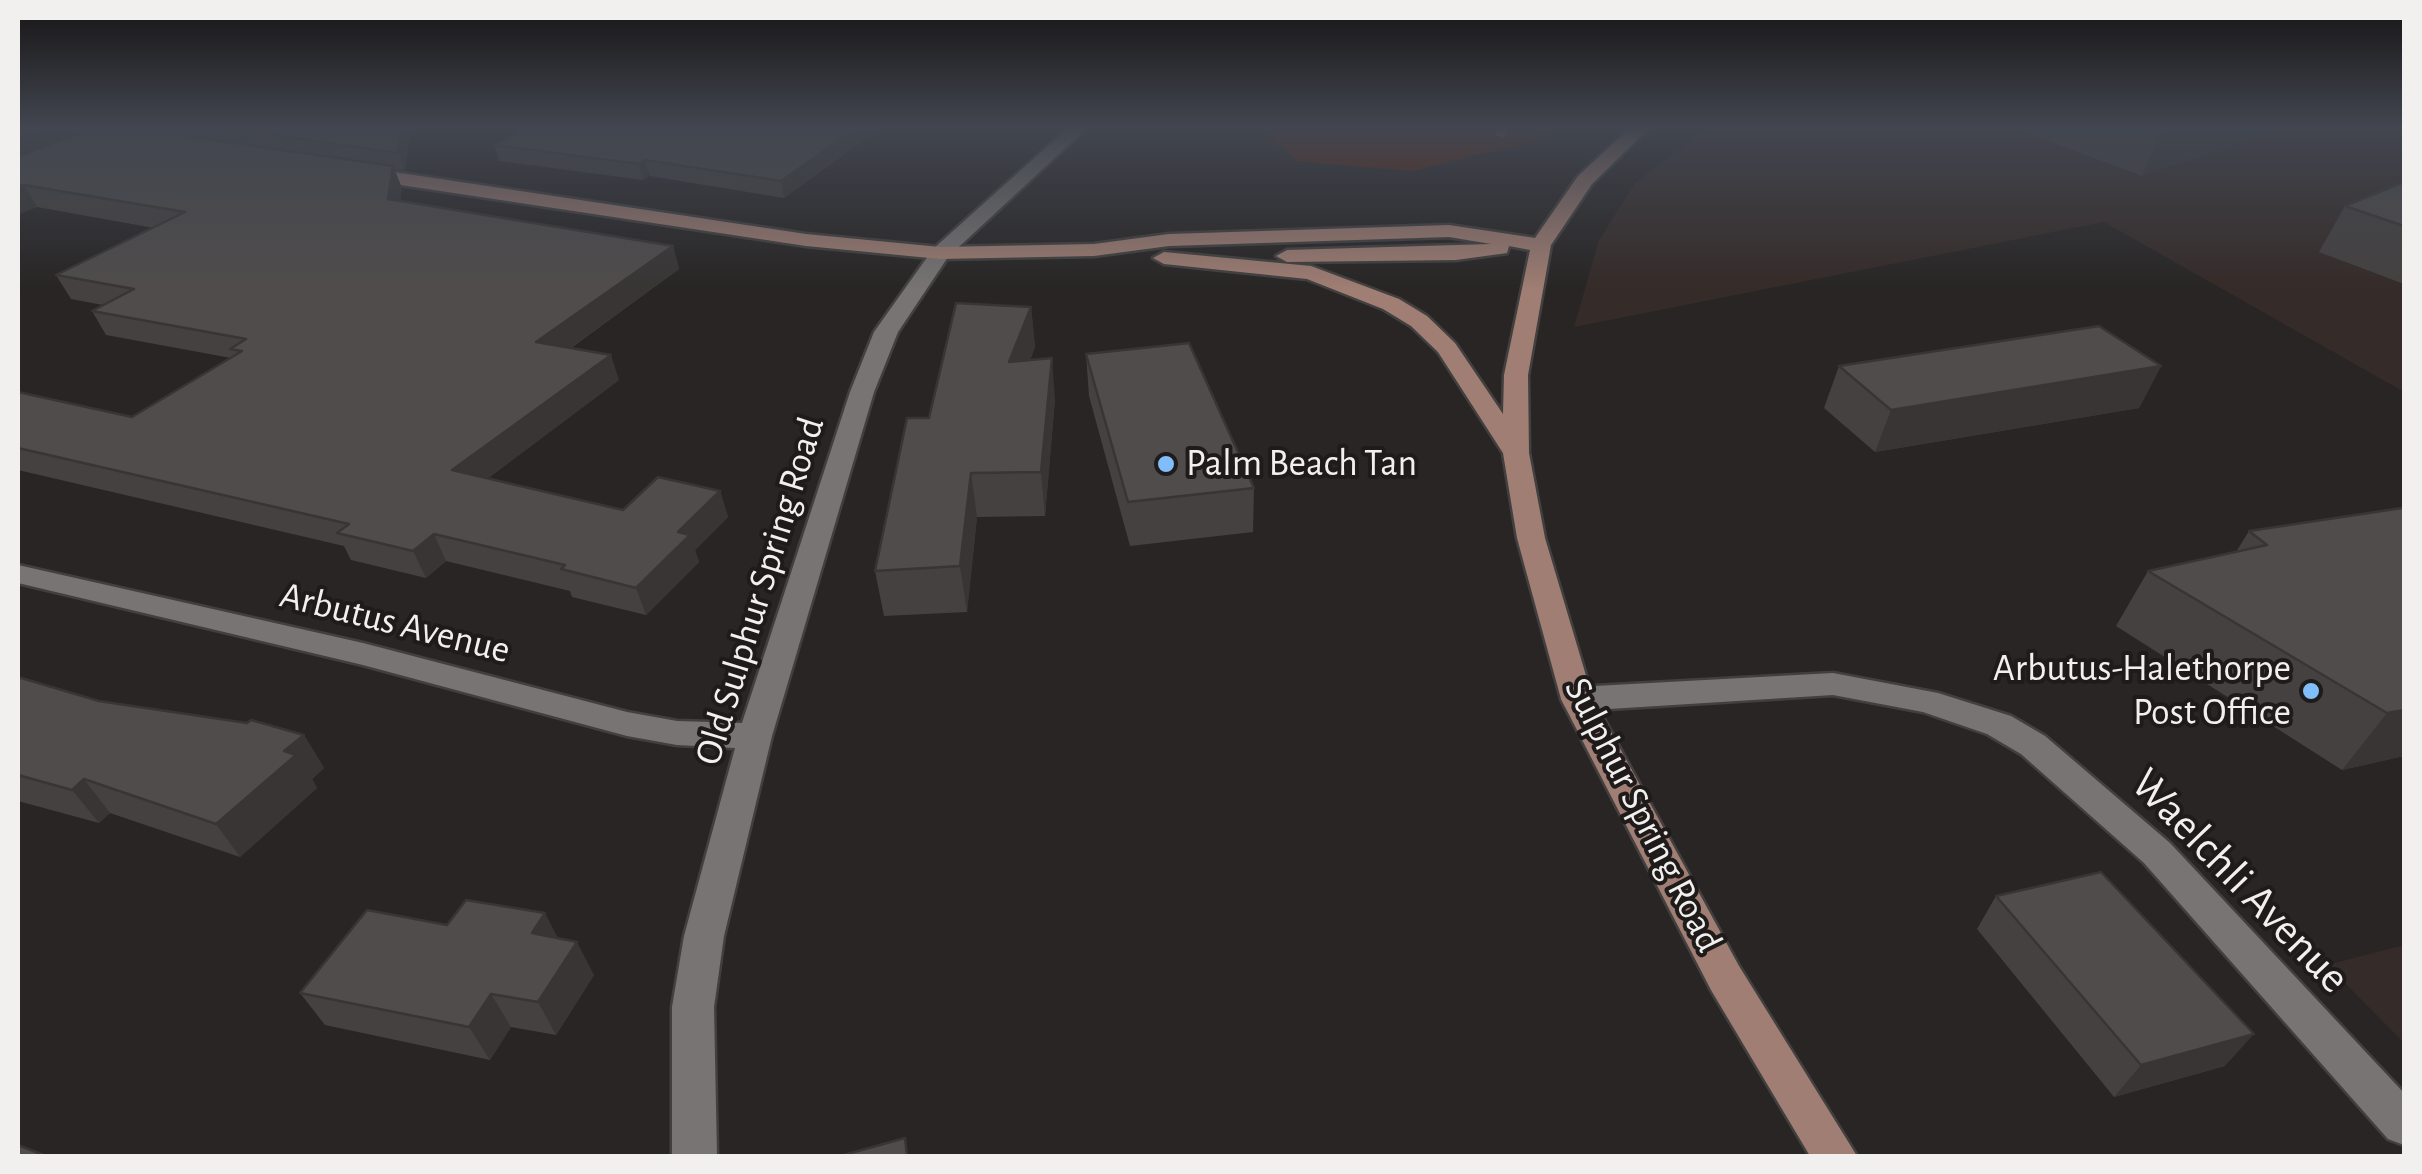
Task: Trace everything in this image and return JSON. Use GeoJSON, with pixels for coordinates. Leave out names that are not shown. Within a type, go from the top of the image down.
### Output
{"type":"FeatureCollection","features":[{"type":"Feature","properties":{"kind":"street"},"geometry":{"type":"LineString","coordinates":[[422,182],[821,242],[940,253],[1094,250],[1169,240],[1449,232],[1541,245]]}},
{"type":"Feature","properties":{"kind":"street","name":"Old Sulphur Spring Road"},"geometry":{"type":"LineString","coordinates":[[695,1156],[696,990],[704,936],[755,736],[862,392],[886,332],[940,253],[1019,182]]}},
{"type":"Feature","properties":{"kind":"street","name":"Sulphur Spring Road"},"geometry":{"type":"LineString","coordinates":[[1584,182],[1541,245],[1516,375],[1516,453],[1537,568],[1577,699],[1725,978],[1835,1156]]}},
{"type":"Feature","properties":{"kind":"street"},"geometry":{"type":"LineString","coordinates":[[1164,258],[1456,254],[1541,245]]}},
{"type":"Feature","properties":{"kind":"street"},"geometry":{"type":"LineString","coordinates":[[1094,250],[1312,273],[1391,304],[1418,321],[1448,348],[1516,453]]}},
{"type":"Feature","properties":{"kind":"street","name":"Arbutus Avenue"},"geometry":{"type":"LineString","coordinates":[[18,574],[363,654],[627,724],[677,733],[755,736]]}},
{"type":"Feature","properties":{"kind":"street","name":"Waelchli Avenue"},"geometry":{"type":"LineString","coordinates":[[1577,699],[1833,684],[1926,700],[1999,726],[2032,744],[2157,854],[2404,1124]]}},
{"type":"Feature","properties":{"kind":"shaded area"},"geometry":{"type":"Polygon","coordinates":[[[2404,182],[2404,392],[2104,222],[1574,327],[1599,240],[1635,183],[2404,182]]]}},
{"type":"Feature","properties":{"kind":"shaded area"},"geometry":{"type":"Polygon","coordinates":[[[2404,945],[2404,1043],[2327,965],[2404,945]]]}},
{"type":"Feature","properties":{"kind":"building"},"geometry":{"type":"Polygon","coordinates":[[[18,182],[391,182],[388,199],[673,246],[536,342],[611,355],[452,470],[623,510],[658,477],[720,491],[678,532],[690,535],[636,588],[561,569],[565,565],[434,534],[413,551],[337,533],[349,524],[18,448],[18,392],[132,417],[242,351],[230,349],[246,339],[92,311],[134,289],[56,275],[185,212],[18,187],[18,182]]]}},
{"type":"Feature","properties":{"kind":"building"},"geometry":{"type":"Polygon","coordinates":[[[2404,182],[2404,226],[2345,206],[2404,182]]]}},
{"type":"Feature","properties":{"kind":"building"},"geometry":{"type":"Polygon","coordinates":[[[956,303],[1031,307],[1009,362],[1052,358],[1041,472],[971,473],[960,566],[875,571],[907,418],[929,418],[956,303]]]}},
{"type":"Feature","properties":{"kind":"building"},"geometry":{"type":"Polygon","coordinates":[[[2099,326],[2161,366],[1891,410],[1839,366],[2099,326]]]}},
{"type":"Feature","properties":{"kind":"building","name":"Palm Beach Tan"},"geometry":{"type":"Polygon","coordinates":[[[1189,343],[1254,488],[1128,502],[1086,354],[1189,343]]]}},
{"type":"Feature","properties":{"kind":"building"},"geometry":{"type":"Polygon","coordinates":[[[2402,508],[2404,710],[2387,713],[2148,571],[2267,545],[2249,531],[2402,508]]]}},
{"type":"Feature","properties":{"kind":"building"},"geometry":{"type":"Polygon","coordinates":[[[18,677],[99,701],[247,723],[251,720],[304,735],[284,751],[296,755],[216,824],[84,779],[72,790],[18,775],[18,677]]]}},
{"type":"Feature","properties":{"kind":"building"},"geometry":{"type":"Polygon","coordinates":[[[2101,872],[2254,1034],[2141,1065],[1996,896],[2101,872]]]}},
{"type":"Feature","properties":{"kind":"building"},"geometry":{"type":"Polygon","coordinates":[[[466,900],[545,913],[532,933],[577,942],[538,1002],[491,994],[469,1027],[300,993],[367,910],[447,925],[466,900]]]}},
{"type":"Feature","properties":{"kind":"building"},"geometry":{"type":"Polygon","coordinates":[[[905,1138],[907,1156],[840,1156],[905,1138]]]}},
{"type":"Feature","properties":{"kind":"building"},"geometry":{"type":"Polygon","coordinates":[[[18,1145],[46,1156],[18,1156],[18,1145]]]}},
{"type":"Feature","properties":{"kind":"place","name":"Palm Beach Tan"},"geometry":{"type":"Point","coordinates":[1166,464]}},
{"type":"Feature","properties":{"kind":"place","name":"Arbutus-Halethorpe Post Office"},"geometry":{"type":"Point","coordinates":[2311,691]}}]}
